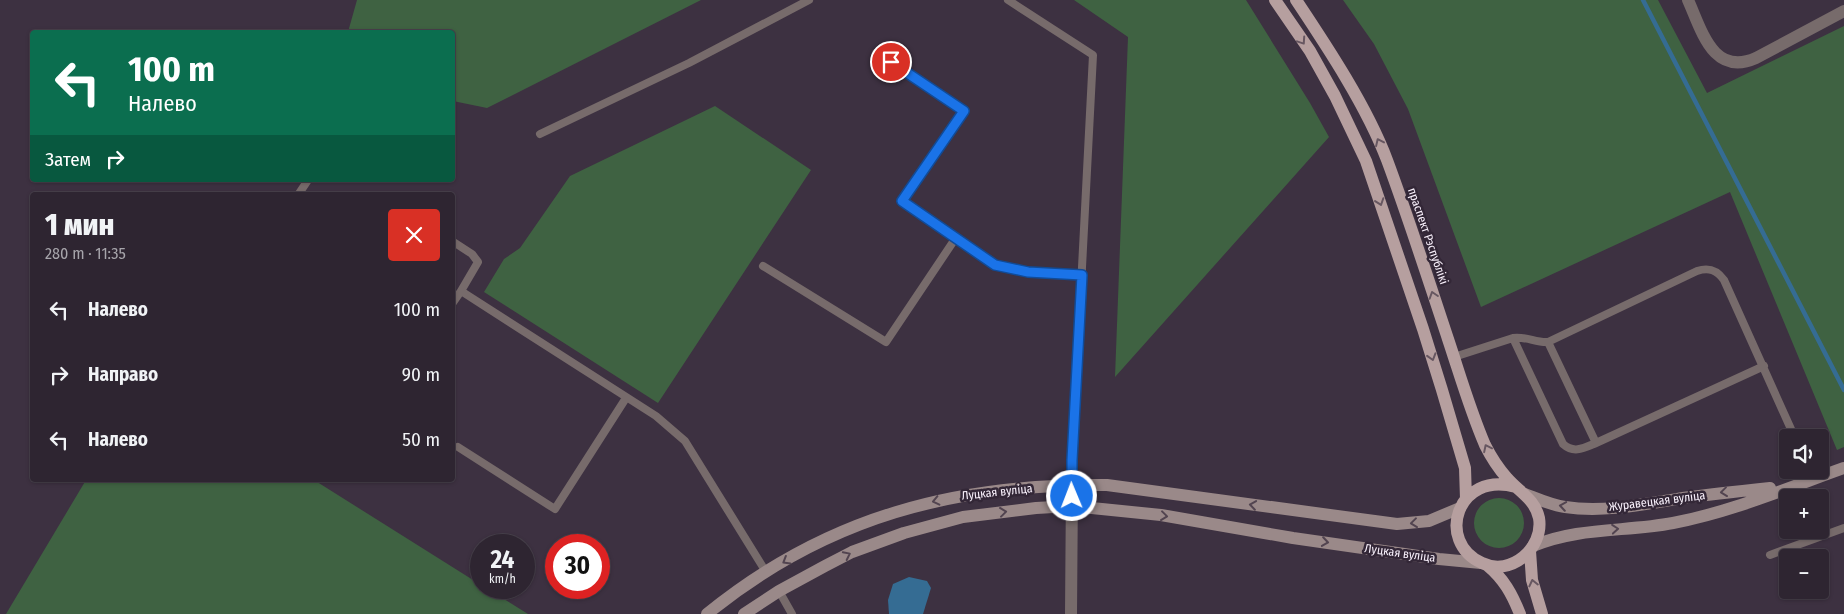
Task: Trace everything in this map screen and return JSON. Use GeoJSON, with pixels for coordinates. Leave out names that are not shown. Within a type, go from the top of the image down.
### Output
{"type":"FeatureCollection","features":[{"type":"Feature","properties":{"kind":"main road"},"geometry":{"type":"LineString","coordinates":[[1276,0],[1310,51],[1335,96],[1366,161],[1424,329],[1465,468],[1463,503],[1456,520],[1459,540],[1470,556],[1497,573],[1509,589],[1520,614]]}},
{"type":"Feature","properties":{"kind":"main road","name":"праспект Рэспублікі"},"geometry":{"type":"LineString","coordinates":[[1296,0],[1352,90],[1386,159],[1468,403],[1486,447],[1499,468],[1534,505],[1539,519],[1538,533],[1532,549],[1532,580],[1542,614]]}},
{"type":"Feature","properties":{"kind":"main road"},"geometry":{"type":"LineString","coordinates":[[1463,503],[1476,490],[1489,484],[1503,484],[1521,491]]}},
{"type":"Feature","properties":{"kind":"main road"},"geometry":{"type":"LineString","coordinates":[[1484,564],[1499,566],[1510,564],[1521,559],[1532,549]]}},
{"type":"Feature","properties":{"kind":"street"},"geometry":{"type":"LineString","coordinates":[[1688,0],[1708,44],[1719,57],[1726,61],[1740,63],[1756,58],[1844,11]]}},
{"type":"Feature","properties":{"kind":"street","name":"Журавецкая вуліца"},"geometry":{"type":"LineString","coordinates":[[1829,471],[1844,468]]}},
{"type":"Feature","properties":{"kind":"street","name":"Журавецкая вуліца"},"geometry":{"type":"LineString","coordinates":[[1532,549],[1562,536],[1577,533],[1673,523],[1719,512],[1790,486],[1802,479]]}},
{"type":"Feature","properties":{"kind":"street","name":"Луцкая вуліца"},"geometry":{"type":"LineString","coordinates":[[707,614],[725,599],[813,544],[853,526],[916,505],[953,497],[1072,485],[1108,485],[1397,524],[1429,521],[1463,503]]}},
{"type":"Feature","properties":{"kind":"street"},"geometry":{"type":"LineString","coordinates":[[1071,614],[1072,485]]}},
{"type":"Feature","properties":{"kind":"street","name":"Журавецкая вуліца"},"geometry":{"type":"LineString","coordinates":[[1521,491],[1553,504],[1566,507],[1597,508],[1642,505],[1725,492],[1790,486]]}},
{"type":"Feature","properties":{"kind":"street","name":"Луцкая вуліца"},"geometry":{"type":"LineString","coordinates":[[744,614],[779,591],[852,552],[924,526],[972,516],[1036,508],[1072,506],[1185,518],[1293,538],[1484,564]]}},
{"type":"Feature","properties":{"kind":"lane"},"geometry":{"type":"LineString","coordinates":[[540,134],[689,62],[809,0]]}},
{"type":"Feature","properties":{"kind":"lane"},"geometry":{"type":"LineString","coordinates":[[1008,0],[1093,55],[1072,485]]}},
{"type":"Feature","properties":{"kind":"lane"},"geometry":{"type":"LineString","coordinates":[[876,52],[964,111],[902,201],[995,265],[1028,272],[1082,275]]}},
{"type":"Feature","properties":{"kind":"lane"},"geometry":{"type":"LineString","coordinates":[[763,266],[886,342],[955,239]]}},
{"type":"Feature","properties":{"kind":"lane"},"geometry":{"type":"LineString","coordinates":[[455,242],[472,254],[478,262],[455,300]]}},
{"type":"Feature","properties":{"kind":"lane"},"geometry":{"type":"LineString","coordinates":[[1454,357],[1513,338],[1523,337],[1540,342],[1548,342],[1697,272],[1709,269],[1720,274],[1724,280],[1791,429]]}},
{"type":"Feature","properties":{"kind":"lane"},"geometry":{"type":"LineString","coordinates":[[461,291],[656,416],[685,441],[766,572]]}},
{"type":"Feature","properties":{"kind":"lane"},"geometry":{"type":"LineString","coordinates":[[1513,338],[1563,444],[1571,450],[1577,450],[1596,443],[1764,366]]}},
{"type":"Feature","properties":{"kind":"lane"},"geometry":{"type":"LineString","coordinates":[[1548,342],[1596,443]]}},
{"type":"Feature","properties":{"kind":"lane"},"geometry":{"type":"LineString","coordinates":[[458,447],[554,510],[626,398]]}},
{"type":"Feature","properties":{"kind":"lane"},"geometry":{"type":"LineString","coordinates":[[1770,555],[1844,528]]}},
{"type":"Feature","properties":{"kind":"lane"},"geometry":{"type":"LineString","coordinates":[[779,591],[792,614]]}},
{"type":"Feature","properties":{"kind":"green space"},"geometry":{"type":"Polygon","coordinates":[[[357,0],[701,0],[487,108],[455,101],[455,30],[349,30],[357,0]]]}},
{"type":"Feature","properties":{"kind":"green space"},"geometry":{"type":"Polygon","coordinates":[[[1074,0],[1246,0],[1329,137],[1115,377],[1128,37],[1074,0]]]}},
{"type":"Feature","properties":{"kind":"green space"},"geometry":{"type":"Polygon","coordinates":[[[1343,0],[1658,0],[1707,93],[1844,26],[1844,447],[1837,450],[1730,192],[1481,307],[1408,109],[1374,44],[1343,0]]]}},
{"type":"Feature","properties":{"kind":"green space"},"geometry":{"type":"Polygon","coordinates":[[[715,106],[811,170],[658,403],[484,292],[504,259],[520,248],[570,176],[715,106]]]}},
{"type":"Feature","properties":{"kind":"green space"},"geometry":{"type":"Polygon","coordinates":[[[85,482],[317,482],[470,578],[470,599],[504,599],[528,614],[6,614],[85,482]]]}},
{"type":"Feature","properties":{"kind":"green space"},"geometry":{"type":"Polygon","coordinates":[[[1494,498],[1504,498],[1517,505],[1524,518],[1524,528],[1517,541],[1504,548],[1494,548],[1485,544],[1478,537],[1474,528],[1474,518],[1478,509],[1485,502],[1494,498]]]}},
{"type":"Feature","properties":{"kind":"water"},"geometry":{"type":"Polygon","coordinates":[[[909,577],[927,581],[931,588],[923,614],[889,614],[888,600],[893,584],[909,577]]]}},
{"type":"Feature","properties":{"kind":"waterway"},"geometry":{"type":"LineString","coordinates":[[1643,0],[1844,390]]}},
{"type":"Feature","properties":{"kind":"route"},"geometry":{"type":"LineString","coordinates":[[891,62],[964,111],[902,201],[995,265],[1028,272],[1082,275],[1072,460],[1072,496]]}}]}
